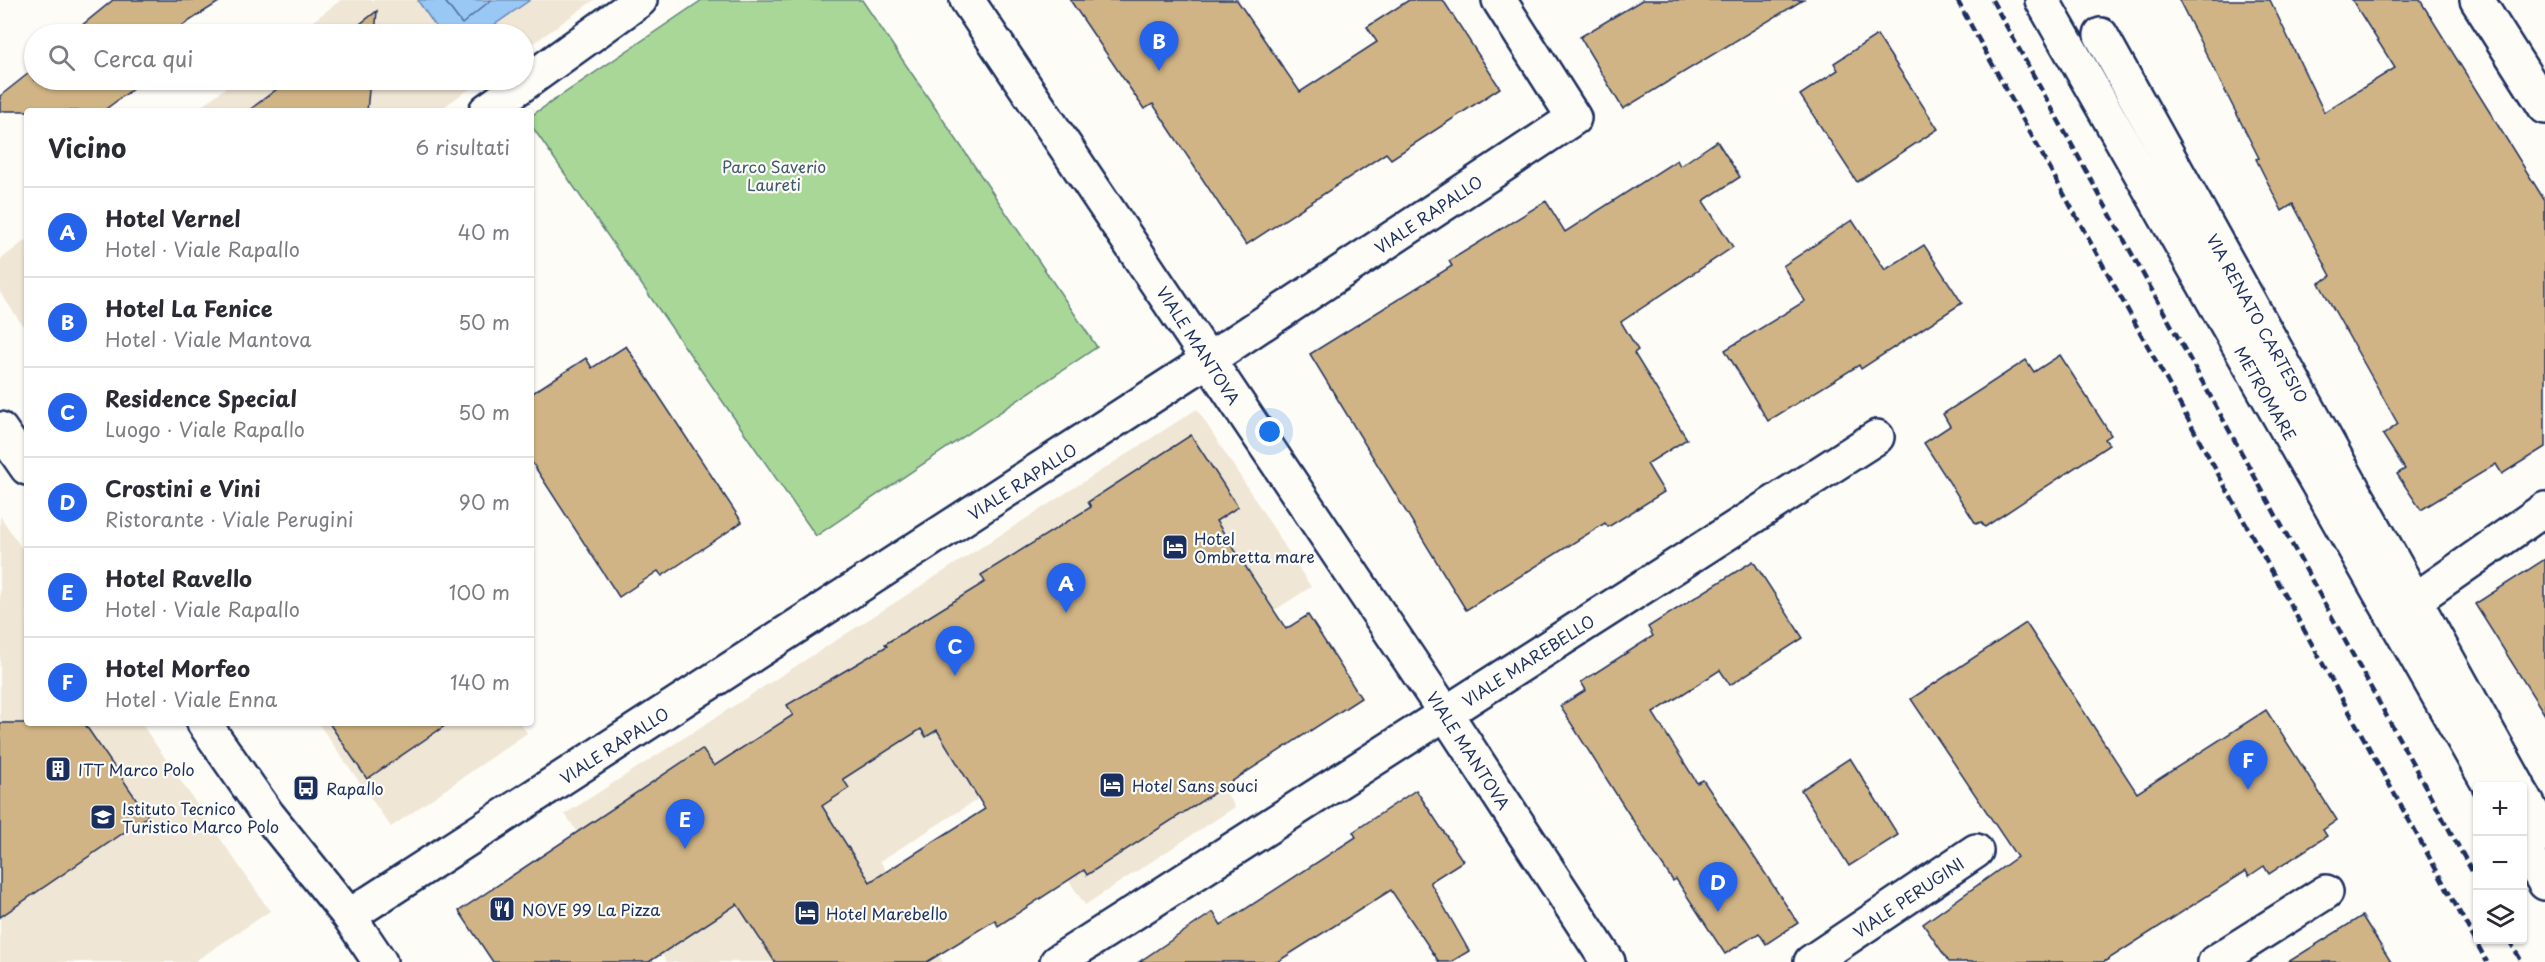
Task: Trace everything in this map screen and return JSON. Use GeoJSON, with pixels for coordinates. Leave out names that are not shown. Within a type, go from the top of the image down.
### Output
{"type":"FeatureCollection","features":[{"type":"Feature","properties":{"kind":"street"},"geometry":{"type":"LineString","coordinates":[[534,76],[640,0]]}},
{"type":"Feature","properties":{"kind":"street","name":"VIALE MANTOVA"},"geometry":{"type":"LineString","coordinates":[[967,0],[1446,714],[1608,962]]}},
{"type":"Feature","properties":{"kind":"street","name":"VIALE RAPALLO"},"geometry":{"type":"LineString","coordinates":[[349,916],[1208,360],[1574,118],[1499,0]]}},
{"type":"Feature","properties":{"kind":"street","name":"METROMARE"},"geometry":{"type":"LineString","coordinates":[[2042,0],[2488,782]]}},
{"type":"Feature","properties":{"kind":"street"},"geometry":{"type":"LineString","coordinates":[[2477,0],[2545,107]]}},
{"type":"Feature","properties":{"kind":"street","name":"VIA RENATO CARTESIO"},"geometry":{"type":"LineString","coordinates":[[2101,35],[2516,782]]}},
{"type":"Feature","properties":{"kind":"street"},"geometry":{"type":"LineString","coordinates":[[490,108],[515,90]]}},
{"type":"Feature","properties":{"kind":"street","name":"VIALE MAREBELLO"},"geometry":{"type":"LineString","coordinates":[[1057,962],[1878,437]]}},
{"type":"Feature","properties":{"kind":"street"},"geometry":{"type":"LineString","coordinates":[[2415,600],[2545,509]]}},
{"type":"Feature","properties":{"kind":"street"},"geometry":{"type":"LineString","coordinates":[[206,726],[268,815],[349,916],[380,962]]}},
{"type":"Feature","properties":{"kind":"street"},"geometry":{"type":"LineString","coordinates":[[2527,801],[2545,835]]}},
{"type":"Feature","properties":{"kind":"street","name":"VIALE PERUGINI"},"geometry":{"type":"LineString","coordinates":[[1811,962],[1976,851]]}},
{"type":"Feature","properties":{"kind":"street"},"geometry":{"type":"LineString","coordinates":[[2527,851],[2545,883]]}},
{"type":"Feature","properties":{"kind":"street"},"geometry":{"type":"LineString","coordinates":[[2215,962],[2326,892]]}},
{"type":"Feature","properties":{"kind":"shaded area"},"geometry":{"type":"Polygon","coordinates":[[[341,0],[594,0],[534,43],[534,24],[309,24],[341,0]]]}},
{"type":"Feature","properties":{"kind":"shaded area"},"geometry":{"type":"Polygon","coordinates":[[[223,90],[468,90],[442,108],[199,108],[223,90]]]}},
{"type":"Feature","properties":{"kind":"shaded area"},"geometry":{"type":"Polygon","coordinates":[[[24,241],[24,328],[0,292],[0,260],[24,241]]]}},
{"type":"Feature","properties":{"kind":"shaded area"},"geometry":{"type":"Polygon","coordinates":[[[1197,409],[1311,587],[1157,685],[1235,807],[1085,905],[1005,782],[880,861],[943,962],[667,962],[565,814],[1197,409]]]}},
{"type":"Feature","properties":{"kind":"shaded area","name":"Istituto Tecnico Turistico Marco Polo"},"geometry":{"type":"Polygon","coordinates":[[[0,516],[24,552],[24,726],[143,726],[270,911],[194,962],[0,962],[0,516]]]}},
{"type":"Feature","properties":{"kind":"shaded area"},"geometry":{"type":"Polygon","coordinates":[[[320,726],[522,726],[527,733],[391,827],[320,726]]]}},
{"type":"Feature","properties":{"kind":"green space","name":"Parco Saverio Laureti"},"geometry":{"type":"Polygon","coordinates":[[[702,0],[862,0],[1097,347],[816,536],[534,129],[534,114],[702,0]]]}},
{"type":"Feature","properties":{"kind":"water"},"geometry":{"type":"Polygon","coordinates":[[[530,0],[495,24],[434,24],[418,1],[530,0]]]}},
{"type":"Feature","properties":{"kind":"building"},"geometry":{"type":"Polygon","coordinates":[[[113,0],[222,0],[185,24],[84,24],[113,0]]]}},
{"type":"Feature","properties":{"kind":"building"},"geometry":{"type":"Polygon","coordinates":[[[1070,0],[1237,0],[1300,92],[1377,42],[1367,27],[1409,0],[1443,0],[1500,88],[1391,159],[1386,153],[1246,245],[1153,104],[1144,109],[1070,0]]]}},
{"type":"Feature","properties":{"kind":"building"},"geometry":{"type":"Polygon","coordinates":[[[1642,0],[1803,0],[1623,109],[1580,37],[1642,0]]]}},
{"type":"Feature","properties":{"kind":"building"},"geometry":{"type":"Polygon","coordinates":[[[2179,0],[2270,0],[2324,112],[2395,68],[2352,0],[2420,0],[2545,201],[2545,447],[2502,474],[2496,464],[2421,510],[2397,474],[2405,469],[2383,435],[2398,424],[2319,283],[2331,276],[2293,204],[2282,211],[2256,159],[2259,158],[2179,0]]]}},
{"type":"Feature","properties":{"kind":"building"},"geometry":{"type":"Polygon","coordinates":[[[377,11],[376,24],[360,24],[377,11]]]}},
{"type":"Feature","properties":{"kind":"building"},"geometry":{"type":"Polygon","coordinates":[[[1877,35],[1938,129],[1857,182],[1800,95],[1838,70],[1834,63],[1877,35]]]}},
{"type":"Feature","properties":{"kind":"building"},"geometry":{"type":"Polygon","coordinates":[[[24,77],[24,90],[131,90],[107,108],[24,108],[24,111],[0,111],[0,96],[24,77]]]}},
{"type":"Feature","properties":{"kind":"building"},"geometry":{"type":"Polygon","coordinates":[[[276,90],[369,90],[367,108],[252,108],[276,90]]]}},
{"type":"Feature","properties":{"kind":"building"},"geometry":{"type":"Polygon","coordinates":[[[1717,141],[1740,177],[1703,201],[1733,247],[1621,322],[1638,350],[1634,353],[1687,439],[1647,464],[1664,492],[1608,527],[1605,523],[1466,610],[1310,354],[1452,266],[1449,261],[1546,201],[1565,232],[1677,160],[1680,166],[1717,141]]]}},
{"type":"Feature","properties":{"kind":"building"},"geometry":{"type":"Polygon","coordinates":[[[1852,220],[1885,270],[1924,245],[1962,303],[1861,369],[1859,365],[1768,421],[1725,350],[1805,301],[1783,266],[1852,220]]]}},
{"type":"Feature","properties":{"kind":"building"},"geometry":{"type":"Polygon","coordinates":[[[626,346],[742,522],[662,576],[658,571],[619,597],[534,466],[534,392],[586,358],[592,368],[626,346]]]}},
{"type":"Feature","properties":{"kind":"building"},"geometry":{"type":"Polygon","coordinates":[[[2060,355],[2111,435],[2105,439],[2109,445],[1985,527],[1981,522],[1976,524],[1924,443],[1950,426],[1943,414],[2026,360],[2034,372],[2060,355]]]}},
{"type":"Feature","properties":{"kind":"building"},"geometry":{"type":"Polygon","coordinates":[[[1191,435],[1238,507],[1216,521],[1286,629],[1308,615],[1361,698],[1087,875],[1084,870],[998,926],[995,920],[927,962],[775,962],[737,904],[649,962],[493,962],[459,911],[702,749],[714,766],[793,715],[787,705],[887,646],[885,644],[985,582],[981,575],[1091,507],[1088,502],[1191,435]],[[921,729],[843,779],[849,788],[822,806],[870,882],[985,809],[937,730],[926,737],[921,729]]]}},
{"type":"Feature","properties":{"kind":"building"},"geometry":{"type":"Polygon","coordinates":[[[2545,559],[2545,715],[2475,604],[2545,559]]]}},
{"type":"Feature","properties":{"kind":"building"},"geometry":{"type":"Polygon","coordinates":[[[1753,561],[1803,638],[1730,685],[1720,670],[1653,713],[1697,783],[1703,780],[1798,923],[1766,944],[1759,933],[1725,954],[1676,879],[1673,881],[1641,833],[1560,706],[1586,690],[1581,682],[1653,636],[1648,627],[1753,561]]]}},
{"type":"Feature","properties":{"kind":"building"},"geometry":{"type":"Polygon","coordinates":[[[2026,623],[2137,793],[2266,710],[2337,820],[2323,830],[2327,836],[2269,874],[2264,866],[2249,876],[2246,871],[2104,962],[1949,962],[1923,924],[2017,857],[1911,699],[2026,623]]]}},
{"type":"Feature","properties":{"kind":"building","name":"ITT Marco Polo"},"geometry":{"type":"Polygon","coordinates":[[[0,723],[24,723],[24,726],[86,726],[148,816],[0,917],[0,723]]]}},
{"type":"Feature","properties":{"kind":"building"},"geometry":{"type":"Polygon","coordinates":[[[331,726],[445,726],[367,779],[331,726]]]}},
{"type":"Feature","properties":{"kind":"building"},"geometry":{"type":"Polygon","coordinates":[[[1850,758],[1898,835],[1849,866],[1801,790],[1850,758]]]}},
{"type":"Feature","properties":{"kind":"building"},"geometry":{"type":"Polygon","coordinates":[[[1416,790],[1463,861],[1430,882],[1469,951],[1451,962],[1439,962],[1391,890],[1277,962],[1139,962],[1213,912],[1221,925],[1356,837],[1353,832],[1416,790]]]}},
{"type":"Feature","properties":{"kind":"building"},"geometry":{"type":"Polygon","coordinates":[[[2362,916],[2391,962],[2288,962],[2362,916]]]}},
{"type":"Feature","properties":{"kind":"railway"},"geometry":{"type":"LineString","coordinates":[[1957,0],[2487,962]]}},
{"type":"Feature","properties":{"kind":"railway"},"geometry":{"type":"LineString","coordinates":[[1992,0],[2473,873]]}},
{"type":"Feature","properties":{"kind":"railway"},"geometry":{"type":"LineString","coordinates":[[2511,944],[2522,962]]}},
{"type":"Feature","properties":{"kind":"place","name":"Hotel La Fenice"},"geometry":{"type":"Point","coordinates":[1159,71]}},
{"type":"Feature","properties":{"kind":"place","name":"Hotel Ombretta mare"},"geometry":{"type":"Point","coordinates":[1175,547]}},
{"type":"Feature","properties":{"kind":"place","name":"Hotel Vernel"},"geometry":{"type":"Point","coordinates":[1066,613]}},
{"type":"Feature","properties":{"kind":"place","name":"Residence Special"},"geometry":{"type":"Point","coordinates":[955,676]}},
{"type":"Feature","properties":{"kind":"place","name":"ITT Marco Polo"},"geometry":{"type":"Point","coordinates":[58,769]}},
{"type":"Feature","properties":{"kind":"place","name":"Hotel Sans souci"},"geometry":{"type":"Point","coordinates":[1112,785]}},
{"type":"Feature","properties":{"kind":"place","name":"Rapallo"},"geometry":{"type":"Point","coordinates":[306,788]}},
{"type":"Feature","properties":{"kind":"place","name":"Hotel Morfeo"},"geometry":{"type":"Point","coordinates":[2248,790]}},
{"type":"Feature","properties":{"kind":"place","name":"Istituto Tecnico Turistico Marco Polo"},"geometry":{"type":"Point","coordinates":[103,817]}},
{"type":"Feature","properties":{"kind":"place","name":"Hotel Ravello"},"geometry":{"type":"Point","coordinates":[685,849]}},
{"type":"Feature","properties":{"kind":"place","name":"NOVE 99 La Pizza"},"geometry":{"type":"Point","coordinates":[502,909]}},
{"type":"Feature","properties":{"kind":"place","name":"Crostini e Vini"},"geometry":{"type":"Point","coordinates":[1718,912]}},
{"type":"Feature","properties":{"kind":"place","name":"Hotel Marebello"},"geometry":{"type":"Point","coordinates":[807,913]}}]}
